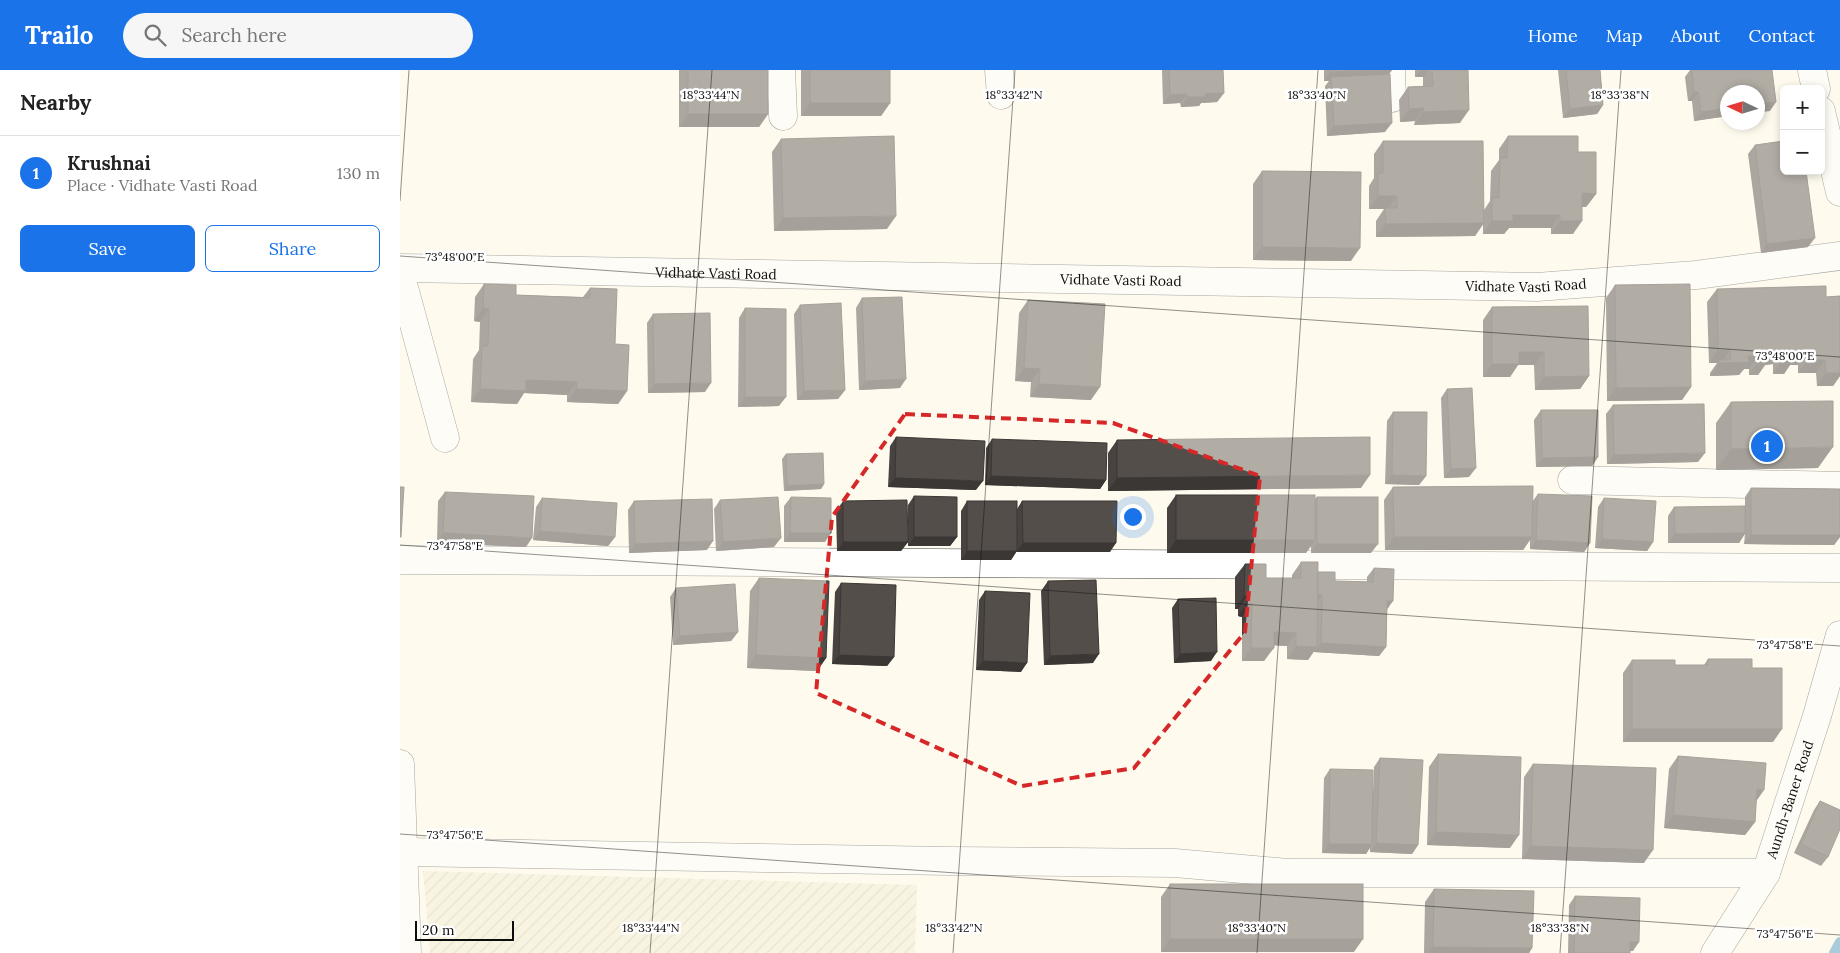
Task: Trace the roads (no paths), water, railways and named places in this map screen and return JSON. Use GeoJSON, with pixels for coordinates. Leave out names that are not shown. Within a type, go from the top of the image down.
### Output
{"type":"FeatureCollection","features":[{"type":"Feature","properties":{"kind":"street"},"geometry":{"type":"LineString","coordinates":[[781,70],[783,116]]}},
{"type":"Feature","properties":{"kind":"street"},"geometry":{"type":"LineString","coordinates":[[1391,70],[1392,98]]}},
{"type":"Feature","properties":{"kind":"street"},"geometry":{"type":"LineString","coordinates":[[1812,70],[1815,85]]}},
{"type":"Feature","properties":{"kind":"street"},"geometry":{"type":"LineString","coordinates":[[1825,128],[1840,192]]}},
{"type":"Feature","properties":{"kind":"street","name":"Vidhate Vasti Road"},"geometry":{"type":"LineString","coordinates":[[400,268],[1537,286],[1696,275],[1840,256]]}},
{"type":"Feature","properties":{"kind":"street"},"geometry":{"type":"LineString","coordinates":[[400,273],[445,438]]}},
{"type":"Feature","properties":{"kind":"street"},"geometry":{"type":"LineString","coordinates":[[1572,480],[1840,486]]}},
{"type":"Feature","properties":{"kind":"street"},"geometry":{"type":"LineString","coordinates":[[400,560],[1840,568]]}},
{"type":"Feature","properties":{"kind":"street","name":"Aundh-Baner Road"},"geometry":{"type":"LineString","coordinates":[[1715,953],[1766,873],[1817,716],[1840,635]]}},
{"type":"Feature","properties":{"kind":"street"},"geometry":{"type":"LineString","coordinates":[[400,764],[407,953]]}},
{"type":"Feature","properties":{"kind":"street"},"geometry":{"type":"LineString","coordinates":[[403,852],[1175,863],[1288,873],[1766,873]]}},
{"type":"Feature","properties":{"kind":"waterway"},"geometry":{"type":"LineString","coordinates":[[1834,953],[1840,942]]}},
{"type":"Feature","properties":{"kind":"place","name":"Krushnai"},"geometry":{"type":"Point","coordinates":[1767,446]}}]}
